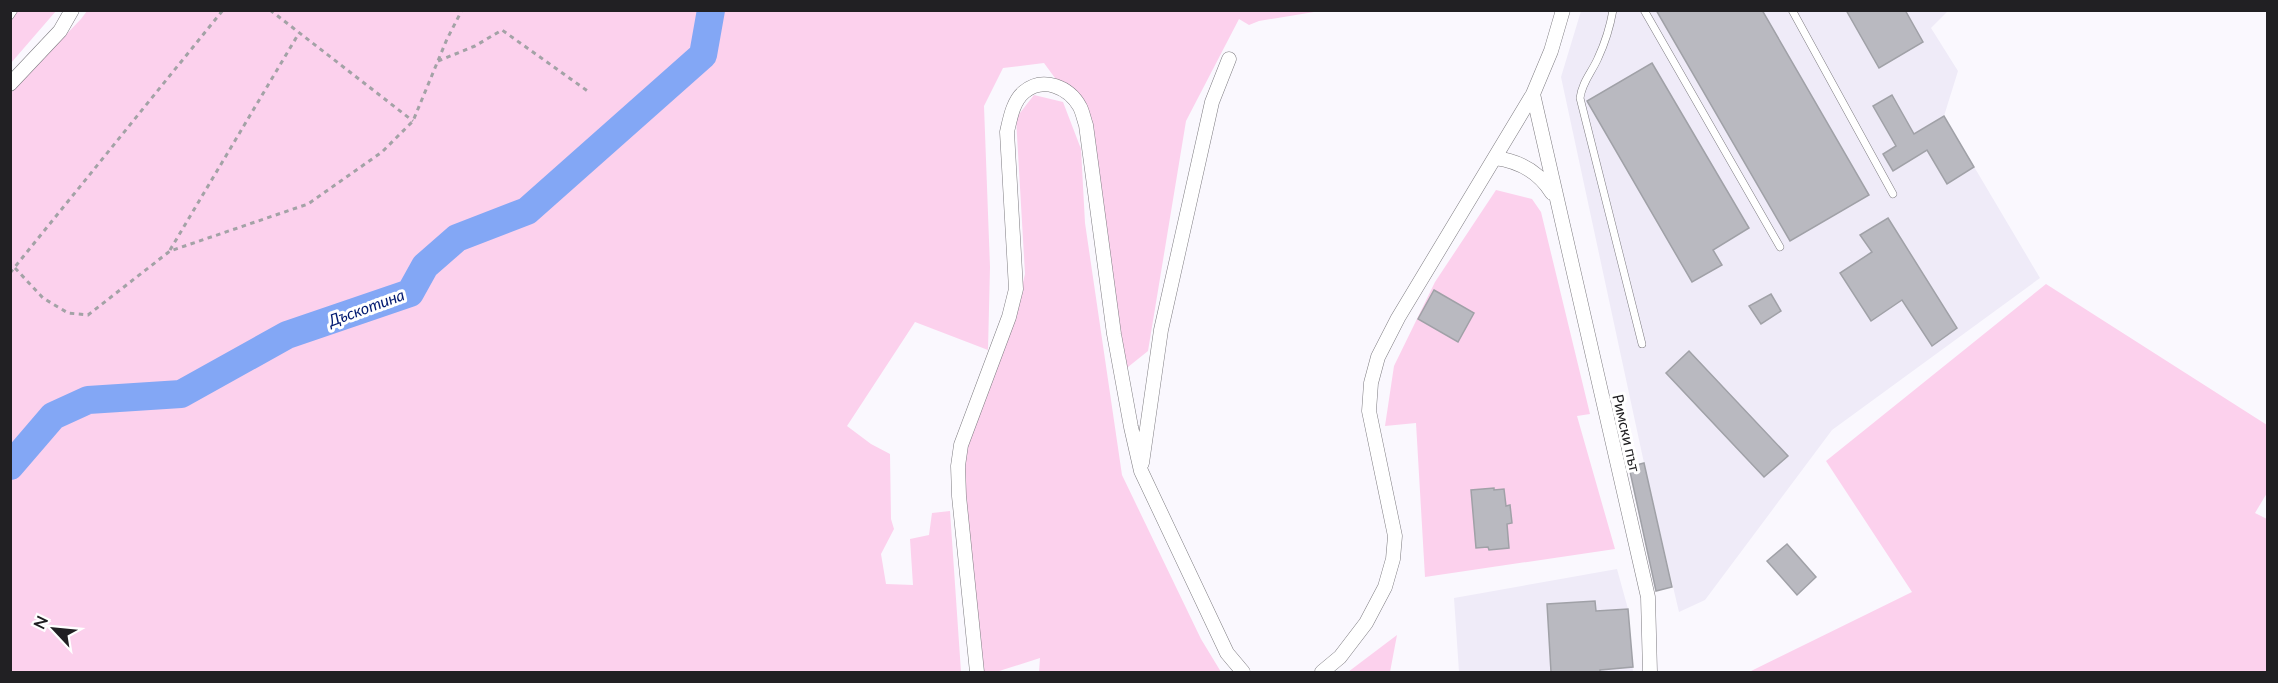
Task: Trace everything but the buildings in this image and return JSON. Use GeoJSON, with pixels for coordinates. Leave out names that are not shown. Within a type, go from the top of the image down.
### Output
{"type":"FeatureCollection","features":[{"type":"Feature","properties":{"kind":"street"},"geometry":{"type":"LineString","coordinates":[[10,84],[60,31],[72,10]]}},
{"type":"Feature","properties":{"kind":"street"},"geometry":{"type":"LineString","coordinates":[[1322,672],[1340,657],[1366,623],[1385,587],[1393,559],[1395,536],[1369,411],[1371,383],[1378,357],[1398,318],[1533,94],[1551,51],[1563,10]]}},
{"type":"Feature","properties":{"kind":"street"},"geometry":{"type":"LineString","coordinates":[[1141,471],[1161,330],[1212,102],[1229,59]]}},
{"type":"Feature","properties":{"kind":"street"},"geometry":{"type":"LineString","coordinates":[[977,672],[958,496],[958,466],[962,445],[1009,317],[1016,289],[1006,132],[1011,112],[1022,93],[1037,85],[1053,84],[1068,92],[1080,107],[1086,125],[1114,334],[1141,471],[1227,653],[1243,672]]}},
{"type":"Feature","properties":{"kind":"street","name":"Римски път"},"geometry":{"type":"LineString","coordinates":[[1533,94],[1648,597],[1650,672]]}},
{"type":"Feature","properties":{"kind":"street","name":"Римски път"},"geometry":{"type":"LineString","coordinates":[[1495,158],[1514,162],[1534,172],[1557,202]]}},
{"type":"Feature","properties":{"kind":"lane"},"geometry":{"type":"LineString","coordinates":[[10,16],[14,10]]}},
{"type":"Feature","properties":{"kind":"lane"},"geometry":{"type":"LineString","coordinates":[[1613,10],[1598,58],[1582,86],[1580,98],[1642,344]]}},
{"type":"Feature","properties":{"kind":"lane"},"geometry":{"type":"LineString","coordinates":[[1644,10],[1780,247]]}},
{"type":"Feature","properties":{"kind":"lane"},"geometry":{"type":"LineString","coordinates":[[1792,10],[1893,194]]}},
{"type":"Feature","properties":{"kind":"path"},"geometry":{"type":"LineString","coordinates":[[10,273],[223,10]]}},
{"type":"Feature","properties":{"kind":"path"},"geometry":{"type":"LineString","coordinates":[[270,10],[413,121]]}},
{"type":"Feature","properties":{"kind":"path"},"geometry":{"type":"LineString","coordinates":[[15,268],[43,297],[68,313],[88,315],[170,250],[308,204],[382,152],[413,121],[462,10]]}},
{"type":"Feature","properties":{"kind":"path"},"geometry":{"type":"LineString","coordinates":[[438,61],[502,30],[589,92]]}},
{"type":"Feature","properties":{"kind":"path"},"geometry":{"type":"LineString","coordinates":[[170,250],[299,33]]}},
{"type":"Feature","properties":{"kind":"shaded area"},"geometry":{"type":"Polygon","coordinates":[[[11,11],[56,11],[11,63],[11,11]]]}},
{"type":"Feature","properties":{"kind":"shaded area"},"geometry":{"type":"Polygon","coordinates":[[[87,11],[1320,11],[1259,21],[1249,25],[1239,19],[1186,121],[1148,351],[1123,371],[1082,115],[1044,63],[1003,68],[984,106],[990,267],[988,350],[915,322],[847,426],[871,444],[890,454],[891,519],[894,529],[881,554],[886,584],[913,585],[910,539],[929,535],[932,513],[950,511],[961,672],[11,672],[10,93],[87,11]]]}},
{"type":"Feature","properties":{"kind":"shaded area"},"geometry":{"type":"Polygon","coordinates":[[[1581,11],[1948,11],[1931,28],[1958,71],[1944,116],[2040,278],[1832,430],[1705,600],[1679,612],[1644,463],[1561,77],[1581,11]]]}},
{"type":"Feature","properties":{"kind":"shaded area"},"geometry":{"type":"Polygon","coordinates":[[[1034,95],[1063,102],[1081,149],[1085,223],[1122,475],[1201,639],[1221,672],[1039,672],[1040,658],[996,672],[980,672],[962,514],[967,444],[1011,330],[1025,274],[1016,118],[1034,95]]]}},
{"type":"Feature","properties":{"kind":"shaded area"},"geometry":{"type":"Polygon","coordinates":[[[1496,190],[1532,199],[1541,212],[1590,414],[1577,416],[1615,549],[1425,577],[1416,423],[1385,426],[1394,366],[1435,282],[1496,190]]]}},
{"type":"Feature","properties":{"kind":"shaded area"},"geometry":{"type":"Polygon","coordinates":[[[2046,284],[2267,425],[2267,493],[2255,513],[2267,519],[2267,672],[1749,672],[1912,592],[1826,461],[2046,284]]]}},
{"type":"Feature","properties":{"kind":"shaded area"},"geometry":{"type":"Polygon","coordinates":[[[1617,569],[1628,609],[1633,672],[1459,672],[1454,598],[1617,569]]]}},
{"type":"Feature","properties":{"kind":"shaded area"},"geometry":{"type":"Polygon","coordinates":[[[1397,635],[1390,672],[1348,672],[1397,635]]]}},
{"type":"Feature","properties":{"kind":"waterway","name":"Дъскотина"},"geometry":{"type":"LineString","coordinates":[[10,466],[53,416],[88,400],[181,394],[287,335],[410,293],[425,266],[457,238],[527,211],[703,55],[711,10]]}}]}
